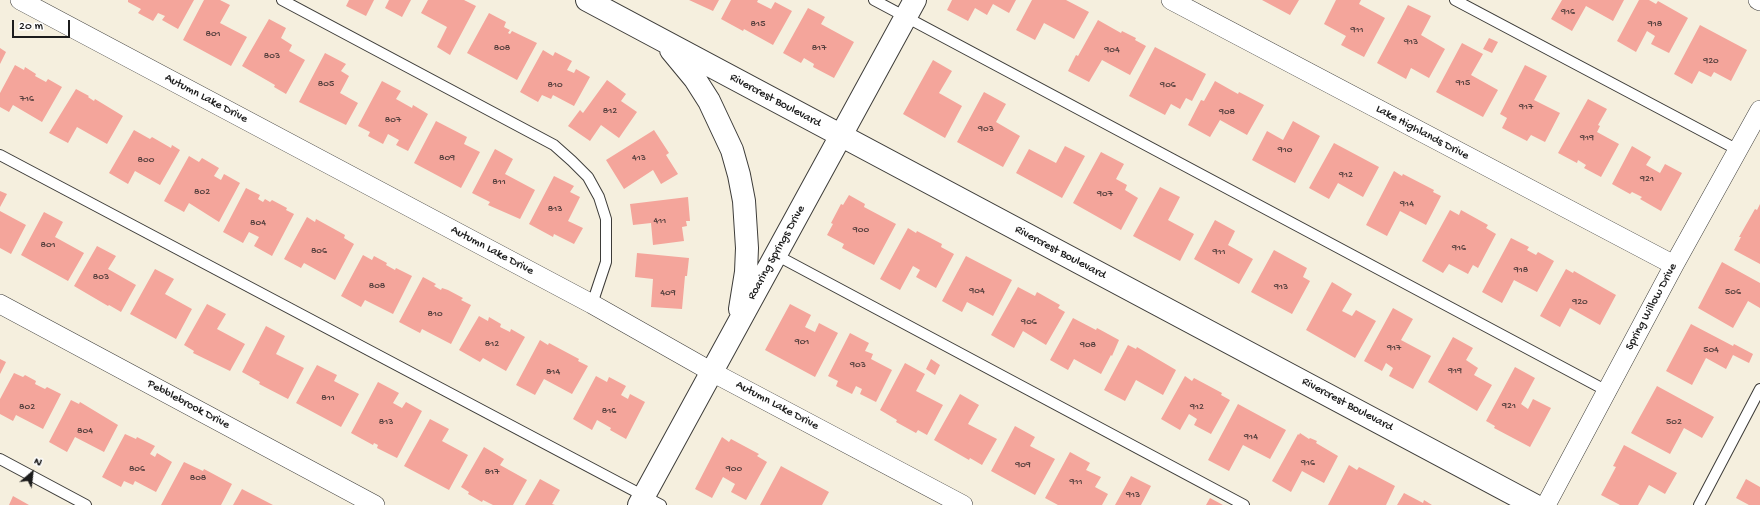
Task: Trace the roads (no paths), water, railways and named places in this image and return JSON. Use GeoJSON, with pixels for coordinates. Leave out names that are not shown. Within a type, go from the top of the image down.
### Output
{"type":"FeatureCollection","features":[{"type":"Feature","properties":{"kind":"street","name":"Autumn Lake Drive"},"geometry":{"type":"LineString","coordinates":[[20,0],[592,304],[712,372],[963,505]]}},
{"type":"Feature","properties":{"kind":"street","name":"Rivercrest Boulevard"},"geometry":{"type":"LineString","coordinates":[[587,0],[1534,505]]}},
{"type":"Feature","properties":{"kind":"street","name":"Lake Highlands Drive"},"geometry":{"type":"LineString","coordinates":[[1170,0],[1674,265]]}},
{"type":"Feature","properties":{"kind":"street","name":"Roaring Springs Drive"},"geometry":{"type":"LineString","coordinates":[[648,502],[712,372],[910,8]]}},
{"type":"Feature","properties":{"kind":"street"},"geometry":{"type":"LineString","coordinates":[[660,39],[679,58],[710,101],[732,150],[739,175],[744,201],[747,248],[745,280],[736,329]]}},
{"type":"Feature","properties":{"kind":"street","name":"Spring Willow Drive"},"geometry":{"type":"LineString","coordinates":[[1546,505],[1674,265],[1760,110]]}},
{"type":"Feature","properties":{"kind":"street","name":"Pebblebrook Drive"},"geometry":{"type":"LineString","coordinates":[[0,304],[375,505]]}},
{"type":"Feature","properties":{"kind":"lane"},"geometry":{"type":"LineString","coordinates":[[282,0],[554,145],[572,161],[588,177],[599,197],[606,219],[606,262],[592,304]]}},
{"type":"Feature","properties":{"kind":"lane"},"geometry":{"type":"LineString","coordinates":[[874,0],[910,8],[1607,391]]}},
{"type":"Feature","properties":{"kind":"lane"},"geometry":{"type":"LineString","coordinates":[[1456,0],[1738,150]]}},
{"type":"Feature","properties":{"kind":"lane"},"geometry":{"type":"LineString","coordinates":[[0,155],[648,502]]}},
{"type":"Feature","properties":{"kind":"lane"},"geometry":{"type":"LineString","coordinates":[[776,255],[1244,505]]}},
{"type":"Feature","properties":{"kind":"lane"},"geometry":{"type":"LineString","coordinates":[[1699,505],[1760,389]]}},
{"type":"Feature","properties":{"kind":"lane"},"geometry":{"type":"LineString","coordinates":[[0,459],[86,505]]}}]}
